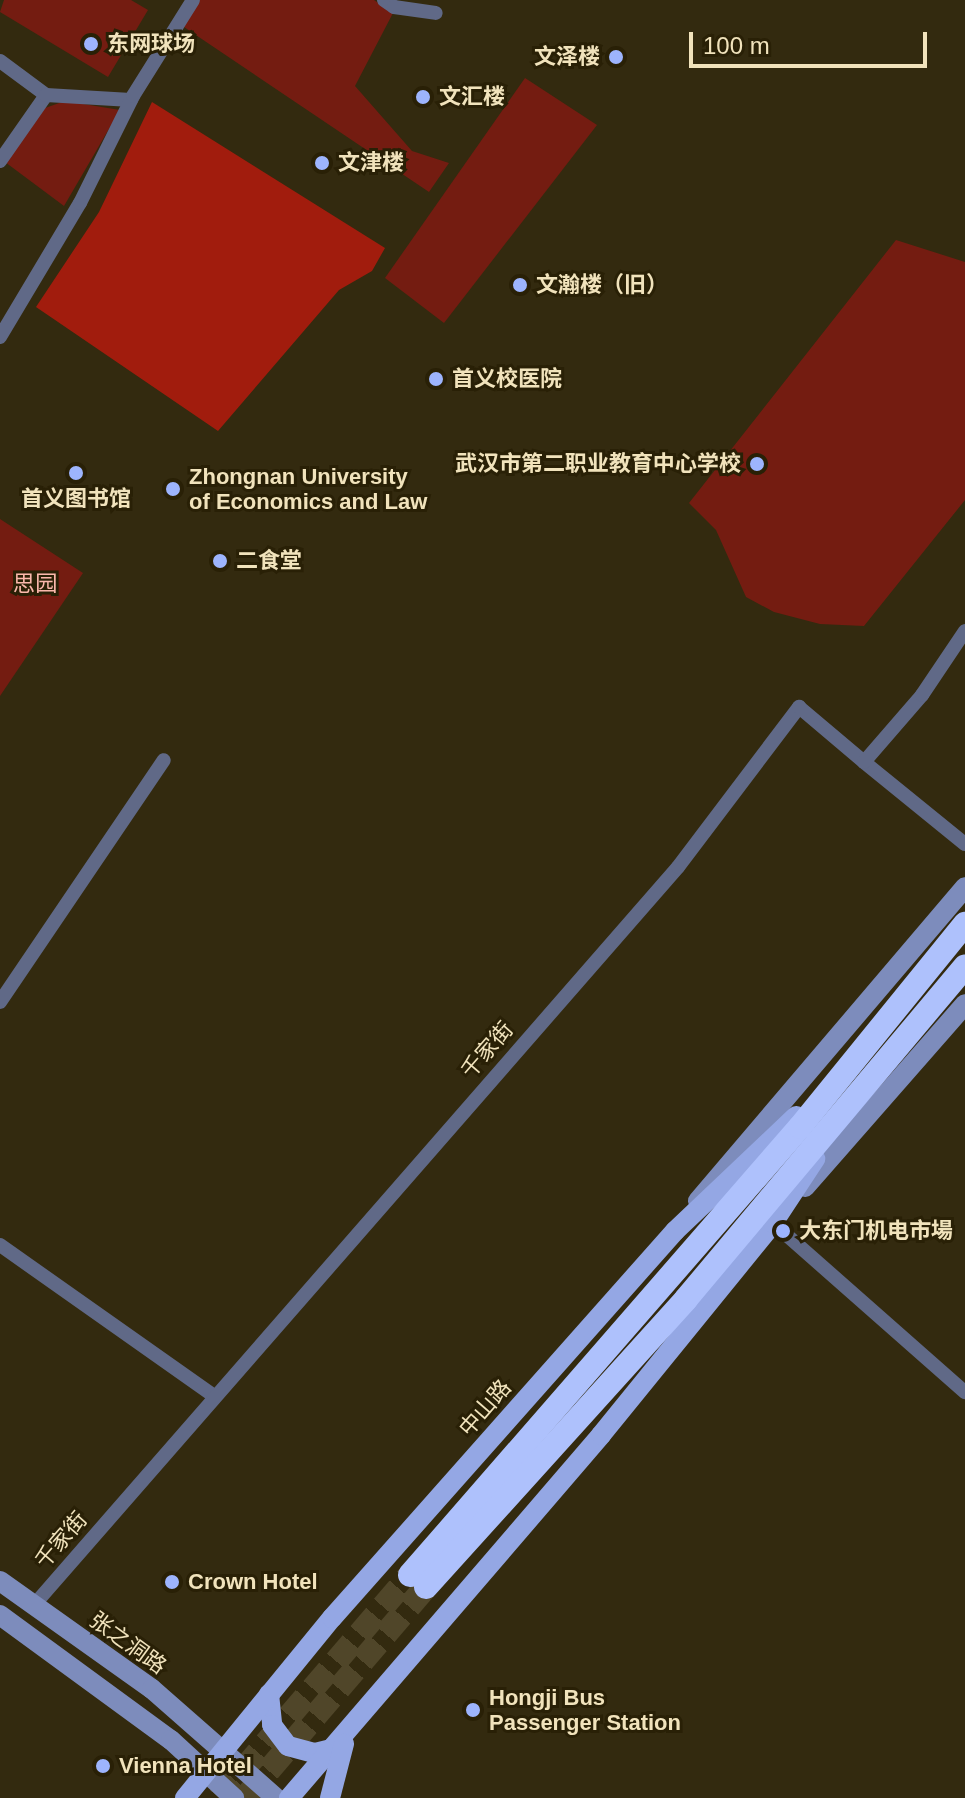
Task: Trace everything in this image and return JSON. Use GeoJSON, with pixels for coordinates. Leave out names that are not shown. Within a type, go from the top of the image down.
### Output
{"type":"FeatureCollection","features":[{"type":"Feature","properties":{"kind":"highway","name":"中山路"},"geometry":{"type":"LineString","coordinates":[[965,924],[842,1069],[800,1127],[418,1581],[686,1299],[965,967]]}},
{"type":"Feature","properties":{"kind":"main road","name":"中山路"},"geometry":{"type":"LineString","coordinates":[[185,1798],[269,1694],[675,1231],[842,1069]]}},
{"type":"Feature","properties":{"kind":"main road","name":"中山路"},"geometry":{"type":"LineString","coordinates":[[289,1798],[335,1748],[773,1223],[862,1086]]}},
{"type":"Feature","properties":{"kind":"main road"},"geometry":{"type":"LineString","coordinates":[[269,1694],[272,1725],[288,1746],[315,1753],[335,1748]]}},
{"type":"Feature","properties":{"kind":"main road"},"geometry":{"type":"LineString","coordinates":[[330,1798],[350,1730]]}},
{"type":"Feature","properties":{"kind":"street"},"geometry":{"type":"LineString","coordinates":[[0,337],[80,203],[131,100],[193,0]]}},
{"type":"Feature","properties":{"kind":"street"},"geometry":{"type":"LineString","coordinates":[[384,0],[394,7],[436,13]]}},
{"type":"Feature","properties":{"kind":"street"},"geometry":{"type":"LineString","coordinates":[[0,61],[46,95],[131,100]]}},
{"type":"Feature","properties":{"kind":"street"},"geometry":{"type":"LineString","coordinates":[[1,158],[46,95]]}},
{"type":"Feature","properties":{"kind":"street"},"geometry":{"type":"LineString","coordinates":[[965,631],[922,695],[864,762],[965,844]]}},
{"type":"Feature","properties":{"kind":"street","name":"千家街"},"geometry":{"type":"LineString","coordinates":[[34,1605],[678,867],[799,707],[864,762]]}},
{"type":"Feature","properties":{"kind":"street"},"geometry":{"type":"LineString","coordinates":[[0,1002],[164,760]]}},
{"type":"Feature","properties":{"kind":"street"},"geometry":{"type":"LineString","coordinates":[[675,1231],[965,887]]}},
{"type":"Feature","properties":{"kind":"street"},"geometry":{"type":"LineString","coordinates":[[965,1004],[773,1223],[965,1392]]}},
{"type":"Feature","properties":{"kind":"street"},"geometry":{"type":"LineString","coordinates":[[0,1245],[214,1396]]}},
{"type":"Feature","properties":{"kind":"street","name":"张之洞路"},"geometry":{"type":"LineString","coordinates":[[0,1581],[152,1689],[224,1748],[276,1798]]}},
{"type":"Feature","properties":{"kind":"street"},"geometry":{"type":"LineString","coordinates":[[0,1616],[206,1772],[234,1798]]}},
{"type":"Feature","properties":{"kind":"green space","name":"东网球场"},"geometry":{"type":"Polygon","coordinates":[[[4,0],[131,0],[148,10],[108,77],[0,12],[4,0]]]}},
{"type":"Feature","properties":{"kind":"green space"},"geometry":{"type":"Polygon","coordinates":[[[197,0],[374,0],[393,13],[355,86],[412,151],[449,163],[429,192],[181,25],[197,0]]]}},
{"type":"Feature","properties":{"kind":"green space"},"geometry":{"type":"Polygon","coordinates":[[[525,78],[597,125],[444,323],[385,278],[525,78]]]}},
{"type":"Feature","properties":{"kind":"green space"},"geometry":{"type":"Polygon","coordinates":[[[65,101],[120,110],[64,206],[5,162],[45,108],[65,101]]]}},
{"type":"Feature","properties":{"kind":"green space"},"geometry":{"type":"Polygon","coordinates":[[[896,240],[965,262],[965,500],[864,626],[820,624],[774,612],[746,597],[716,530],[689,503],[896,240]]]}},
{"type":"Feature","properties":{"kind":"green space","name":"思园"},"geometry":{"type":"Polygon","coordinates":[[[0,519],[83,573],[0,696],[0,519]]]}},
{"type":"Feature","properties":{"kind":"shaded area"},"geometry":{"type":"Polygon","coordinates":[[[152,102],[385,248],[372,271],[339,290],[218,431],[36,307],[99,212],[152,102]]]}},
{"type":"Feature","properties":{"kind":"tunnel"},"geometry":{"type":"LineString","coordinates":[[219,1798],[410,1575]]}},
{"type":"Feature","properties":{"kind":"tunnel"},"geometry":{"type":"LineString","coordinates":[[245,1798],[426,1587]]}},
{"type":"Feature","properties":{"kind":"place","name":"东网球场"},"geometry":{"type":"Point","coordinates":[91,44]}},
{"type":"Feature","properties":{"kind":"place","name":"文泽楼"},"geometry":{"type":"Point","coordinates":[616,57]}},
{"type":"Feature","properties":{"kind":"place","name":"文汇楼"},"geometry":{"type":"Point","coordinates":[423,97]}},
{"type":"Feature","properties":{"kind":"place","name":"文津楼"},"geometry":{"type":"Point","coordinates":[322,163]}},
{"type":"Feature","properties":{"kind":"place","name":"文瀚楼（旧）"},"geometry":{"type":"Point","coordinates":[520,285]}},
{"type":"Feature","properties":{"kind":"place","name":"首义校医院"},"geometry":{"type":"Point","coordinates":[436,379]}},
{"type":"Feature","properties":{"kind":"place","name":"武汉市第二职业教育中心学校"},"geometry":{"type":"Point","coordinates":[757,464]}},
{"type":"Feature","properties":{"kind":"place","name":"首义图书馆"},"geometry":{"type":"Point","coordinates":[76,473]}},
{"type":"Feature","properties":{"kind":"place","name":"Zhongnan University of Economics and Law"},"geometry":{"type":"Point","coordinates":[173,489]}},
{"type":"Feature","properties":{"kind":"place","name":"二食堂"},"geometry":{"type":"Point","coordinates":[220,561]}},
{"type":"Feature","properties":{"kind":"place","name":"大东门机电市場"},"geometry":{"type":"Point","coordinates":[783,1231]}},
{"type":"Feature","properties":{"kind":"place","name":"Crown Hotel"},"geometry":{"type":"Point","coordinates":[172,1582]}},
{"type":"Feature","properties":{"kind":"place","name":"Hongji Bus Passenger Station"},"geometry":{"type":"Point","coordinates":[473,1710]}},
{"type":"Feature","properties":{"kind":"place","name":"Vienna Hotel"},"geometry":{"type":"Point","coordinates":[103,1766]}}]}
